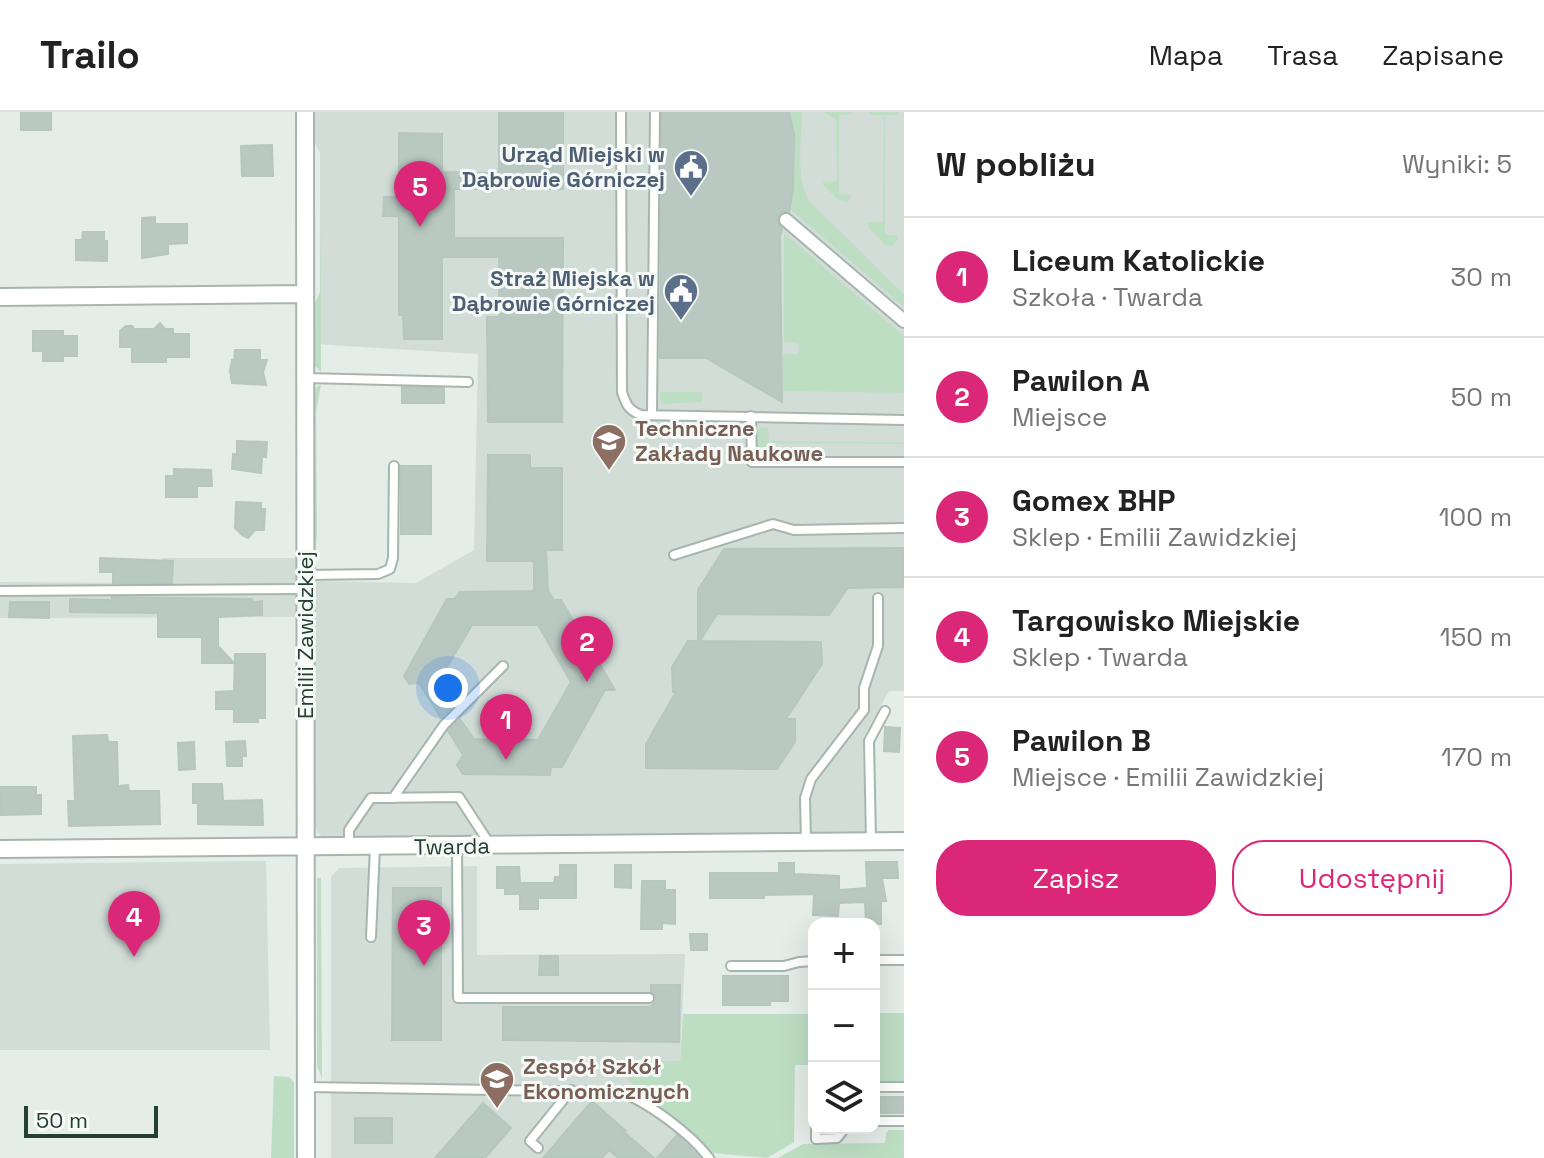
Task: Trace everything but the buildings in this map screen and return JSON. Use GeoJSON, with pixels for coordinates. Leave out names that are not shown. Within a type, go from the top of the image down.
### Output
{"type":"FeatureCollection","features":[{"type":"Feature","properties":{"kind":"street","name":"Emilii Zawidzkiej"},"geometry":{"type":"LineString","coordinates":[[305,112],[306,1158]]}},
{"type":"Feature","properties":{"kind":"street"},"geometry":{"type":"LineString","coordinates":[[786,220],[904,321]]}},
{"type":"Feature","properties":{"kind":"street"},"geometry":{"type":"LineString","coordinates":[[0,297],[305,294]]}},
{"type":"Feature","properties":{"kind":"street","name":"Twarda"},"geometry":{"type":"LineString","coordinates":[[0,849],[904,841]]}},
{"type":"Feature","properties":{"kind":"lane"},"geometry":{"type":"LineString","coordinates":[[621,112],[622,392],[632,412],[652,415],[904,420]]}},
{"type":"Feature","properties":{"kind":"lane"},"geometry":{"type":"LineString","coordinates":[[652,415],[655,112]]}},
{"type":"Feature","properties":{"kind":"lane"},"geometry":{"type":"LineString","coordinates":[[305,378],[468,382]]}},
{"type":"Feature","properties":{"kind":"lane"},"geometry":{"type":"LineString","coordinates":[[751,416],[752,462],[904,462]]}},
{"type":"Feature","properties":{"kind":"lane"},"geometry":{"type":"LineString","coordinates":[[0,591],[305,582],[378,574],[390,569],[393,558],[394,466]]}},
{"type":"Feature","properties":{"kind":"lane"},"geometry":{"type":"LineString","coordinates":[[674,555],[773,524],[794,530],[904,528]]}},
{"type":"Feature","properties":{"kind":"lane"},"geometry":{"type":"LineString","coordinates":[[806,843],[805,798],[811,779],[864,710],[864,688],[878,646],[878,598]]}},
{"type":"Feature","properties":{"kind":"lane"},"geometry":{"type":"LineString","coordinates":[[393,798],[444,725],[503,666]]}},
{"type":"Feature","properties":{"kind":"lane"},"geometry":{"type":"LineString","coordinates":[[871,842],[869,741],[885,711]]}},
{"type":"Feature","properties":{"kind":"lane"},"geometry":{"type":"LineString","coordinates":[[349,847],[349,830],[371,798],[459,797],[491,846]]}},
{"type":"Feature","properties":{"kind":"lane"},"geometry":{"type":"LineString","coordinates":[[457,846],[458,998],[649,998]]}},
{"type":"Feature","properties":{"kind":"lane"},"geometry":{"type":"LineString","coordinates":[[371,937],[375,847]]}},
{"type":"Feature","properties":{"kind":"lane"},"geometry":{"type":"LineString","coordinates":[[880,960],[904,960]]}},
{"type":"Feature","properties":{"kind":"lane"},"geometry":{"type":"LineString","coordinates":[[731,966],[784,966],[808,961]]}},
{"type":"Feature","properties":{"kind":"lane"},"geometry":{"type":"LineString","coordinates":[[305,1087],[604,1090],[638,1099],[655,1110],[709,1158]]}},
{"type":"Feature","properties":{"kind":"lane"},"geometry":{"type":"LineString","coordinates":[[880,1087],[904,1087]]}},
{"type":"Feature","properties":{"kind":"lane"},"geometry":{"type":"LineString","coordinates":[[538,1148],[530,1141],[571,1090]]}},
{"type":"Feature","properties":{"kind":"lane"},"geometry":{"type":"LineString","coordinates":[[880,1121],[904,1121]]}},
{"type":"Feature","properties":{"kind":"lane"},"geometry":{"type":"LineString","coordinates":[[816,1134],[816,1139],[837,1138],[840,1134]]}},
{"type":"Feature","properties":{"kind":"shaded area","name":"Techniczne Zakłady Naukowe"},"geometry":{"type":"Polygon","coordinates":[[[314,112],[904,112],[904,691],[889,691],[863,739],[865,833],[511,834],[338,839],[322,837],[317,831],[314,821],[314,581],[416,583],[474,550],[478,354],[313,344],[313,308],[320,292],[320,153],[314,141],[314,112]]]}},
{"type":"Feature","properties":{"kind":"shaded area"},"geometry":{"type":"Polygon","coordinates":[[[162,558],[297,558],[297,617],[0,618],[0,582],[161,583],[162,558]]]}},
{"type":"Feature","properties":{"kind":"shaded area"},"geometry":{"type":"Polygon","coordinates":[[[266,861],[270,1050],[0,1050],[0,864],[266,861]]]}},
{"type":"Feature","properties":{"kind":"shaded area"},"geometry":{"type":"Polygon","coordinates":[[[477,866],[477,955],[685,954],[680,1061],[606,1060],[718,1158],[331,1158],[331,877],[339,868],[477,866]]]}},
{"type":"Feature","properties":{"kind":"green space"},"geometry":{"type":"Polygon","coordinates":[[[789,112],[802,112],[801,169],[809,201],[904,294],[904,307],[790,209],[794,160],[789,112]]]}},
{"type":"Feature","properties":{"kind":"green space"},"geometry":{"type":"Polygon","coordinates":[[[824,112],[853,114],[839,115],[839,194],[852,195],[847,202],[838,200],[823,185],[823,182],[837,181],[836,120],[824,112]]]}},
{"type":"Feature","properties":{"kind":"green space"},"geometry":{"type":"Polygon","coordinates":[[[869,112],[898,112],[898,115],[885,115],[885,235],[897,235],[897,241],[892,246],[885,245],[868,227],[868,222],[883,222],[884,115],[869,115],[869,112]]]}},
{"type":"Feature","properties":{"kind":"green space"},"geometry":{"type":"Polygon","coordinates":[[[321,216],[321,372],[313,364],[313,308],[320,292],[321,216]]]}},
{"type":"Feature","properties":{"kind":"green space"},"geometry":{"type":"Polygon","coordinates":[[[784,233],[904,336],[904,393],[783,391],[783,354],[798,354],[799,344],[784,342],[784,233]]]}},
{"type":"Feature","properties":{"kind":"green space"},"geometry":{"type":"Polygon","coordinates":[[[321,385],[316,412],[317,533],[314,569],[314,392],[321,385]]]}},
{"type":"Feature","properties":{"kind":"green space"},"geometry":{"type":"Polygon","coordinates":[[[660,392],[702,392],[702,402],[663,404],[660,392]]]}},
{"type":"Feature","properties":{"kind":"green space"},"geometry":{"type":"Polygon","coordinates":[[[768,427],[769,441],[904,444],[768,443],[760,456],[756,446],[757,434],[760,428],[768,427]]]}},
{"type":"Feature","properties":{"kind":"green space"},"geometry":{"type":"Polygon","coordinates":[[[317,878],[321,878],[322,1078],[317,1066],[317,878]]]}},
{"type":"Feature","properties":{"kind":"green space"},"geometry":{"type":"Polygon","coordinates":[[[880,1013],[904,1013],[904,1084],[880,1085],[880,1013]]]}},
{"type":"Feature","properties":{"kind":"green space"},"geometry":{"type":"Polygon","coordinates":[[[683,1014],[808,1014],[808,1065],[795,1065],[794,1142],[767,1158],[712,1153],[605,1060],[680,1061],[683,1014]]]}},
{"type":"Feature","properties":{"kind":"green space"},"geometry":{"type":"Polygon","coordinates":[[[274,1076],[289,1077],[294,1082],[294,1158],[271,1158],[274,1076]]]}},
{"type":"Feature","properties":{"kind":"green space"},"geometry":{"type":"Polygon","coordinates":[[[889,1130],[904,1130],[904,1158],[778,1158],[803,1144],[885,1143],[889,1130]]]}},
{"type":"Feature","properties":{"kind":"place","name":"Urząd Miejski w Dąbrowie Górniczej"},"geometry":{"type":"Point","coordinates":[691,198]}},
{"type":"Feature","properties":{"kind":"place","name":"Pawilon B"},"geometry":{"type":"Point","coordinates":[420,227]}},
{"type":"Feature","properties":{"kind":"place","name":"Straż Miejska w Dąbrowie Górniczej"},"geometry":{"type":"Point","coordinates":[681,322]}},
{"type":"Feature","properties":{"kind":"place","name":"Techniczne Zakłady Naukowe"},"geometry":{"type":"Point","coordinates":[609,472]}},
{"type":"Feature","properties":{"kind":"place","name":"Pawilon A"},"geometry":{"type":"Point","coordinates":[587,682]}},
{"type":"Feature","properties":{"kind":"place","name":"Liceum Katolickie"},"geometry":{"type":"Point","coordinates":[506,760]}},
{"type":"Feature","properties":{"kind":"place","name":"Targowisko Miejskie"},"geometry":{"type":"Point","coordinates":[134,957]}},
{"type":"Feature","properties":{"kind":"place","name":"Gomex BHP"},"geometry":{"type":"Point","coordinates":[424,966]}},
{"type":"Feature","properties":{"kind":"place","name":"Zespół Szkół Ekonomicznych"},"geometry":{"type":"Point","coordinates":[497,1110]}}]}
